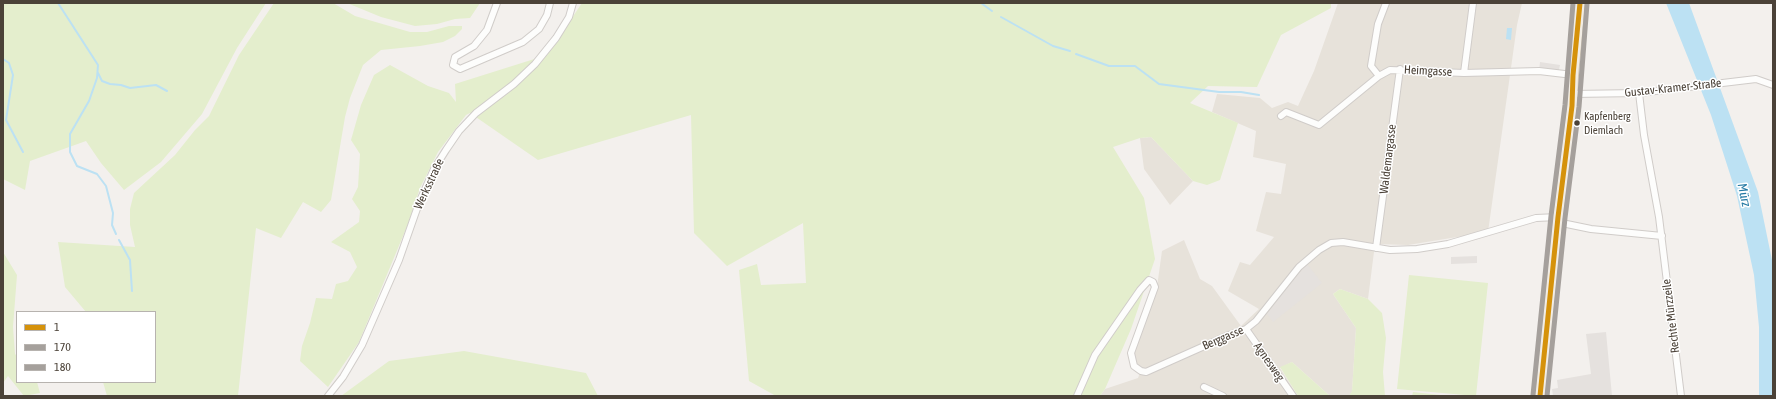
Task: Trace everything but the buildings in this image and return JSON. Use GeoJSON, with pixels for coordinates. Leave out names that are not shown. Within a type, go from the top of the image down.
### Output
{"type":"FeatureCollection","features":[{"type":"Feature","properties":{"kind":"main road"},"geometry":{"type":"LineString","coordinates":[[1540,396],[1572,94],[1580,3]]}},
{"type":"Feature","properties":{"kind":"street"},"geometry":{"type":"LineString","coordinates":[[497,3],[487,30],[474,46],[454,57],[453,65],[460,69],[522,42],[538,30],[547,15],[550,3]]}},
{"type":"Feature","properties":{"kind":"street","name":"Werksstraße"},"geometry":{"type":"LineString","coordinates":[[328,396],[362,345],[400,260],[422,197],[434,169],[459,131],[476,113],[514,84],[535,64],[556,38],[569,17],[573,3]]}},
{"type":"Feature","properties":{"kind":"street"},"geometry":{"type":"LineString","coordinates":[[1379,76],[1372,70],[1371,66],[1378,24],[1386,3]]}},
{"type":"Feature","properties":{"kind":"street"},"geometry":{"type":"LineString","coordinates":[[1464,73],[1473,3]]}},
{"type":"Feature","properties":{"kind":"street","name":"Heimgasse"},"geometry":{"type":"LineString","coordinates":[[1281,116],[1286,112],[1319,125],[1379,76],[1390,70],[1400,69],[1464,73],[1539,71],[1573,75]]}},
{"type":"Feature","properties":{"kind":"street","name":"Waldemargasse"},"geometry":{"type":"LineString","coordinates":[[1376,248],[1400,69]]}},
{"type":"Feature","properties":{"kind":"street","name":"Gustav-Kramer-Straße"},"geometry":{"type":"LineString","coordinates":[[1572,94],[1639,92],[1756,79],[1773,85]]}},
{"type":"Feature","properties":{"kind":"street","name":"Rechte Mürzzeile"},"geometry":{"type":"LineString","coordinates":[[1639,92],[1644,136],[1662,236],[1681,396]]}},
{"type":"Feature","properties":{"kind":"street","name":"Berggasse"},"geometry":{"type":"LineString","coordinates":[[1077,396],[1094,355],[1140,290],[1149,280],[1153,282],[1155,287],[1131,353],[1134,366],[1141,371],[1146,372],[1229,335],[1246,329],[1256,321],[1299,267],[1319,250],[1332,244],[1343,242],[1390,250],[1425,248],[1482,235],[1536,218],[1558,219]]}},
{"type":"Feature","properties":{"kind":"street"},"geometry":{"type":"LineString","coordinates":[[1558,219],[1591,230],[1662,236]]}},
{"type":"Feature","properties":{"kind":"street","name":"Agnesweg"},"geometry":{"type":"LineString","coordinates":[[1246,329],[1293,396]]}},
{"type":"Feature","properties":{"kind":"street"},"geometry":{"type":"LineString","coordinates":[[1204,387],[1223,396]]}},
{"type":"Feature","properties":{"kind":"shaded area"},"geometry":{"type":"Polygon","coordinates":[[[1338,3],[1522,3],[1517,25],[1488,232],[1408,245],[1375,244],[1368,299],[1340,289],[1333,294],[1356,328],[1352,392],[1349,396],[1330,396],[1292,362],[1280,368],[1298,396],[1100,396],[1105,389],[1138,378],[1142,368],[1136,364],[1133,354],[1156,294],[1162,251],[1184,240],[1200,279],[1212,286],[1241,326],[1259,309],[1228,291],[1240,262],[1250,265],[1274,237],[1256,231],[1266,192],[1281,194],[1286,164],[1253,157],[1256,131],[1212,112],[1217,94],[1260,98],[1272,108],[1288,102],[1298,106],[1314,71],[1338,3]]]}},
{"type":"Feature","properties":{"kind":"shaded area"},"geometry":{"type":"Polygon","coordinates":[[[1540,62],[1560,65],[1558,74],[1539,71],[1540,62]]]}},
{"type":"Feature","properties":{"kind":"shaded area"},"geometry":{"type":"Polygon","coordinates":[[[1151,137],[1193,181],[1170,205],[1144,169],[1140,138],[1151,137]]]}},
{"type":"Feature","properties":{"kind":"shaded area"},"geometry":{"type":"Polygon","coordinates":[[[1477,256],[1477,263],[1451,264],[1451,257],[1477,256]]]}},
{"type":"Feature","properties":{"kind":"shaded area"},"geometry":{"type":"Polygon","coordinates":[[[1307,264],[1322,283],[1273,322],[1267,314],[1307,264]]]}},
{"type":"Feature","properties":{"kind":"shaded area"},"geometry":{"type":"Polygon","coordinates":[[[1606,332],[1612,396],[1553,396],[1552,389],[1558,388],[1557,380],[1591,374],[1586,334],[1606,332]]]}},
{"type":"Feature","properties":{"kind":"green space"},"geometry":{"type":"Polygon","coordinates":[[[3,3],[266,3],[237,48],[202,114],[161,162],[124,190],[101,163],[86,141],[30,161],[25,190],[3,179],[3,3]]]}},
{"type":"Feature","properties":{"kind":"green space"},"geometry":{"type":"Polygon","coordinates":[[[274,3],[333,3],[355,16],[410,32],[427,32],[449,26],[462,26],[462,29],[455,36],[443,42],[381,50],[363,65],[350,98],[345,117],[331,200],[321,212],[303,202],[281,238],[256,228],[238,396],[107,396],[103,383],[156,383],[156,311],[85,311],[65,287],[58,242],[135,247],[130,225],[130,209],[134,193],[175,155],[195,130],[209,116],[239,55],[274,3]]]}},
{"type":"Feature","properties":{"kind":"green space"},"geometry":{"type":"Polygon","coordinates":[[[347,3],[480,3],[470,18],[415,26],[381,17],[347,3]]]}},
{"type":"Feature","properties":{"kind":"green space"},"geometry":{"type":"Polygon","coordinates":[[[582,3],[1331,3],[1331,8],[1281,35],[1257,87],[1208,86],[1190,103],[1238,123],[1220,180],[1207,185],[1193,181],[1151,137],[1140,138],[1113,147],[1144,198],[1155,259],[1131,329],[1105,389],[1100,396],[776,396],[749,381],[739,270],[757,264],[761,285],[806,283],[803,223],[727,266],[694,233],[691,115],[538,160],[470,113],[466,115],[438,152],[420,188],[408,224],[359,342],[328,387],[300,361],[302,346],[310,323],[316,298],[332,299],[336,284],[348,281],[357,267],[350,252],[331,242],[359,222],[360,211],[352,199],[358,187],[360,154],[351,140],[361,105],[374,75],[390,65],[428,86],[449,93],[456,102],[455,84],[547,55],[582,3]]]}},
{"type":"Feature","properties":{"kind":"green space"},"geometry":{"type":"Polygon","coordinates":[[[3,252],[17,275],[13,327],[16,355],[16,383],[37,383],[40,393],[24,396],[8,376],[3,383],[3,252]]]}},
{"type":"Feature","properties":{"kind":"green space"},"geometry":{"type":"Polygon","coordinates":[[[1409,275],[1488,283],[1476,396],[1397,389],[1409,275]]]}},
{"type":"Feature","properties":{"kind":"green space"},"geometry":{"type":"Polygon","coordinates":[[[1340,289],[1368,299],[1382,313],[1386,338],[1383,372],[1385,396],[1349,396],[1352,391],[1356,328],[1333,294],[1340,289]]]}},
{"type":"Feature","properties":{"kind":"green space"},"geometry":{"type":"Polygon","coordinates":[[[464,351],[586,373],[598,396],[341,396],[389,361],[464,351]]]}},
{"type":"Feature","properties":{"kind":"green space"},"geometry":{"type":"Polygon","coordinates":[[[1292,362],[1330,396],[1298,396],[1280,367],[1292,362]]]}},
{"type":"Feature","properties":{"kind":"green space"},"geometry":{"type":"Polygon","coordinates":[[[1413,392],[1449,396],[1412,396],[1413,392]]]}},
{"type":"Feature","properties":{"kind":"water","name":"Mürz"},"geometry":{"type":"Polygon","coordinates":[[[1666,3],[1689,3],[1758,192],[1773,265],[1773,396],[1759,396],[1759,327],[1754,275],[1737,196],[1711,115],[1666,3]]]}},
{"type":"Feature","properties":{"kind":"water"},"geometry":{"type":"Polygon","coordinates":[[[1507,28],[1512,28],[1511,40],[1506,39],[1507,28]]]}},
{"type":"Feature","properties":{"kind":"waterway"},"geometry":{"type":"LineString","coordinates":[[58,3],[98,65],[97,78],[89,101],[70,134],[70,152],[77,166],[97,174],[106,186],[113,213],[112,225],[116,234]]}},
{"type":"Feature","properties":{"kind":"waterway"},"geometry":{"type":"LineString","coordinates":[[981,3],[992,11]]}},
{"type":"Feature","properties":{"kind":"waterway"},"geometry":{"type":"LineString","coordinates":[[1001,17],[1053,46],[1070,51]]}},
{"type":"Feature","properties":{"kind":"waterway"},"geometry":{"type":"LineString","coordinates":[[1076,54],[1109,66],[1135,66],[1159,84],[1219,92],[1241,92],[1259,95]]}},
{"type":"Feature","properties":{"kind":"waterway"},"geometry":{"type":"LineString","coordinates":[[3,59],[9,63],[13,75],[6,120],[23,152]]}},
{"type":"Feature","properties":{"kind":"waterway"},"geometry":{"type":"LineString","coordinates":[[98,73],[102,81],[110,84],[130,88],[156,85],[167,91]]}},
{"type":"Feature","properties":{"kind":"waterway"},"geometry":{"type":"LineString","coordinates":[[119,240],[130,260],[132,291]]}},
{"type":"Feature","properties":{"kind":"transit line","name":"180"},"geometry":{"type":"LineString","coordinates":[[1533,395],[1551,216],[1565,105],[1573,3]]}},
{"type":"Feature","properties":{"kind":"transit line","name":"1"},"geometry":{"type":"LineString","coordinates":[[1540,396],[1558,217],[1572,106],[1573,75],[1580,3]]}},
{"type":"Feature","properties":{"kind":"transit line","name":"170"},"geometry":{"type":"LineString","coordinates":[[1547,396],[1565,218],[1579,107],[1587,4]]}},
{"type":"Feature","properties":{"kind":"place","name":"Kapfenberg Diemlach"},"geometry":{"type":"Point","coordinates":[1577,123]}}]}
